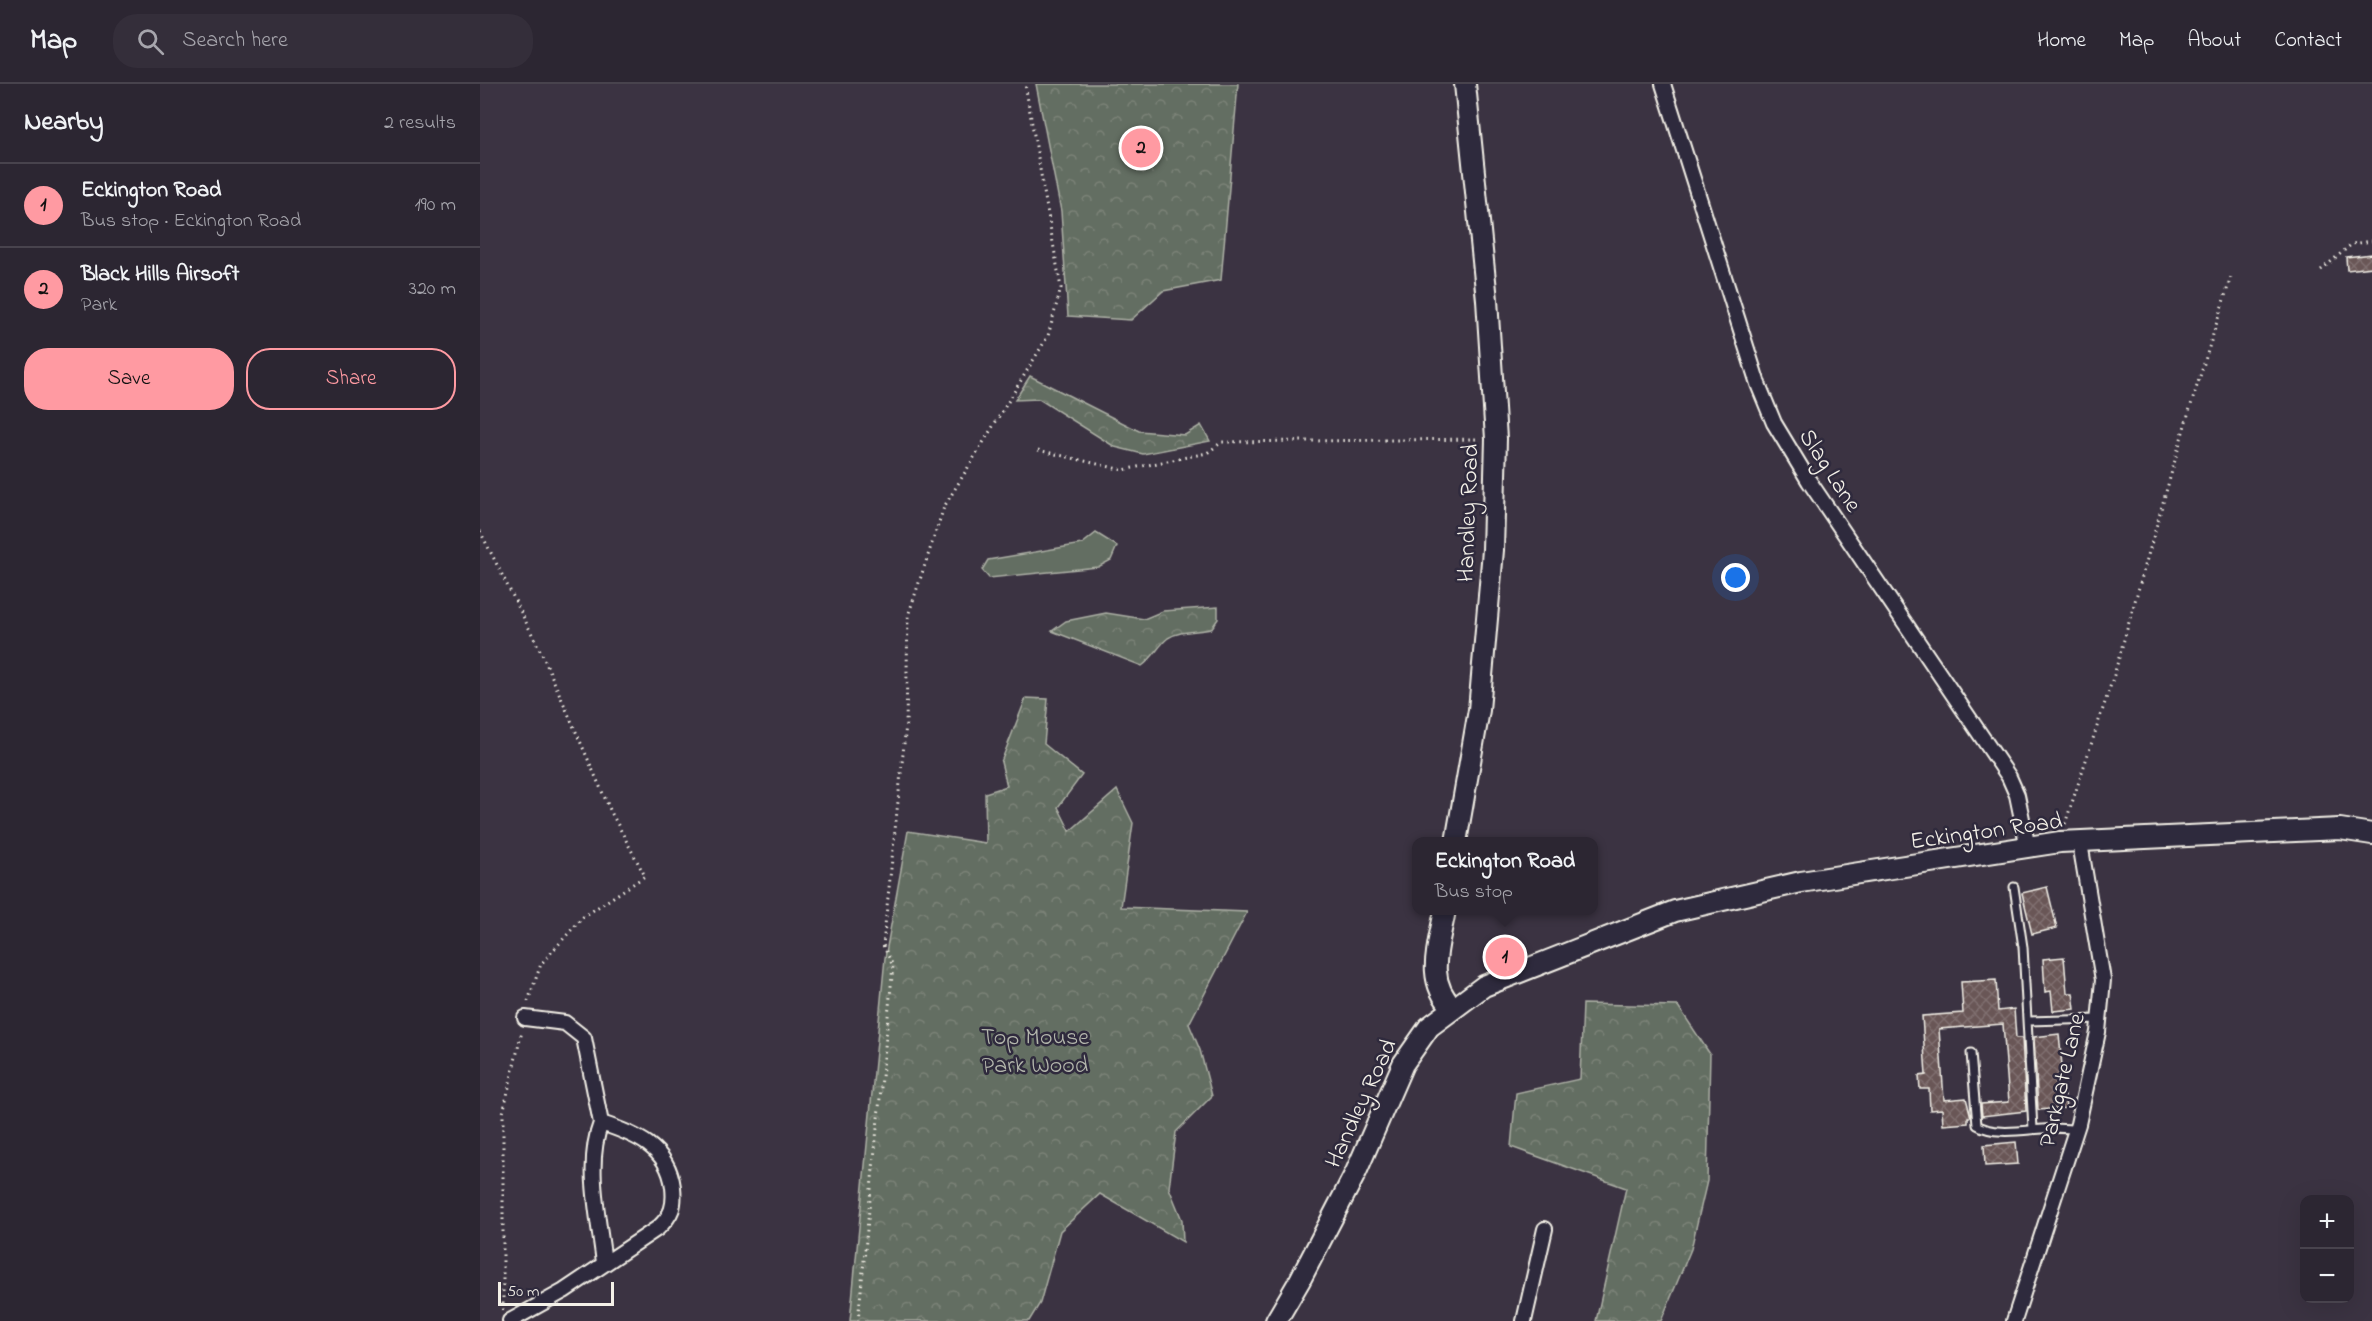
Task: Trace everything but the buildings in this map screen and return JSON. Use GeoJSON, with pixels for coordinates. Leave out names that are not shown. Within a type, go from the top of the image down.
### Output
{"type":"FeatureCollection","features":[{"type":"Feature","properties":{"kind":"main road","name":"Handley Road"},"geometry":{"type":"LineString","coordinates":[[1457,837],[1479,710],[1493,550],[1496,439],[1487,300],[1465,84]]}},
{"type":"Feature","properties":{"kind":"main road","name":"Eckington Road"},"geometry":{"type":"LineString","coordinates":[[1453,1008],[1484,986],[1675,911],[1801,882],[2060,842],[2080,843],[2340,829],[2372,834]]}},
{"type":"Feature","properties":{"kind":"main road"},"geometry":{"type":"LineString","coordinates":[[1444,915],[1435,966],[1435,982],[1442,997],[1453,1008]]}},
{"type":"Feature","properties":{"kind":"main road","name":"Handley Road"},"geometry":{"type":"LineString","coordinates":[[1276,1321],[1356,1172],[1403,1064],[1429,1027],[1453,1008]]}},
{"type":"Feature","properties":{"kind":"street","name":"Slag Lane"},"geometry":{"type":"LineString","coordinates":[[1663,84],[1758,384],[1774,423],[1809,481],[2009,777],[2017,795],[2028,848]]}},
{"type":"Feature","properties":{"kind":"street","name":"Parkgate Lane"},"geometry":{"type":"LineString","coordinates":[[2014,1321],[2076,1130],[2100,1019],[2103,980],[2080,843]]}},
{"type":"Feature","properties":{"kind":"street"},"geometry":{"type":"LineString","coordinates":[[525,1018],[565,1023],[584,1038],[601,1123],[595,1139],[595,1186],[603,1263]]}},
{"type":"Feature","properties":{"kind":"street"},"geometry":{"type":"LineString","coordinates":[[506,1320],[564,1291],[658,1228],[669,1218],[675,1204],[672,1177],[666,1162],[652,1145],[630,1133],[601,1123]]}},
{"type":"Feature","properties":{"kind":"street"},"geometry":{"type":"LineString","coordinates":[[1524,1321],[1545,1229]]}},
{"type":"Feature","properties":{"kind":"lane"},"geometry":{"type":"LineString","coordinates":[[2014,886],[2023,947],[2033,1129]]}},
{"type":"Feature","properties":{"kind":"lane"},"geometry":{"type":"LineString","coordinates":[[2028,1021],[2100,1019]]}},
{"type":"Feature","properties":{"kind":"lane"},"geometry":{"type":"LineString","coordinates":[[1971,1053],[1977,1125],[1985,1130],[1999,1131],[2058,1127],[2076,1130]]}},
{"type":"Feature","properties":{"kind":"path"},"geometry":{"type":"LineString","coordinates":[[858,1321],[893,966],[883,945],[906,725],[908,616],[944,507],[1048,336],[1061,288],[1025,84]]}},
{"type":"Feature","properties":{"kind":"path"},"geometry":{"type":"LineString","coordinates":[[2321,270],[2352,244],[2372,241]]}},
{"type":"Feature","properties":{"kind":"path"},"geometry":{"type":"LineString","coordinates":[[2060,842],[2114,675],[2187,417],[2231,277]]}},
{"type":"Feature","properties":{"kind":"path"},"geometry":{"type":"LineString","coordinates":[[1038,450],[1123,470],[1208,453],[1222,442],[1496,439]]}},
{"type":"Feature","properties":{"kind":"path"},"geometry":{"type":"LineString","coordinates":[[480,531],[542,654],[611,812],[645,876],[583,917],[541,964],[528,997],[503,1113],[501,1192],[506,1320]]}},
{"type":"Feature","properties":{"kind":"green space"},"geometry":{"type":"Polygon","coordinates":[[[1036,84],[1238,84],[1221,280],[1163,291],[1131,320],[1068,316],[1061,211],[1036,84]]]}},
{"type":"Feature","properties":{"kind":"green space"},"geometry":{"type":"Polygon","coordinates":[[[1030,376],[1139,431],[1185,435],[1201,425],[1210,441],[1143,454],[1115,447],[1039,399],[1015,400],[1030,376]]]}},
{"type":"Feature","properties":{"kind":"green space"},"geometry":{"type":"Polygon","coordinates":[[[1096,533],[1117,546],[1111,560],[1098,567],[989,578],[982,570],[988,560],[1082,544],[1096,533]]]}},
{"type":"Feature","properties":{"kind":"green space"},"geometry":{"type":"Polygon","coordinates":[[[1218,607],[1218,619],[1211,629],[1173,635],[1142,666],[1052,631],[1066,621],[1106,613],[1144,619],[1163,611],[1218,607]]]}},
{"type":"Feature","properties":{"kind":"green space","name":"Top Mouse Park Wood"},"geometry":{"type":"Polygon","coordinates":[[[1026,698],[1048,699],[1044,744],[1082,775],[1058,807],[1070,831],[1117,790],[1133,823],[1121,907],[1247,912],[1189,1024],[1200,1050],[1212,1096],[1176,1132],[1169,1188],[1182,1220],[1183,1242],[1100,1194],[1060,1231],[1040,1303],[1029,1321],[850,1321],[885,958],[908,831],[986,843],[985,793],[1007,786],[1001,762],[1026,698]]]}},
{"type":"Feature","properties":{"kind":"green space"},"geometry":{"type":"Polygon","coordinates":[[[1583,1004],[1678,1006],[1710,1054],[1707,1181],[1691,1249],[1661,1321],[1596,1321],[1626,1188],[1511,1147],[1516,1093],[1580,1079],[1583,1004]]]}},
{"type":"Feature","properties":{"kind":"place","name":"Black Hills Airsoft"},"geometry":{"type":"Point","coordinates":[1141,148]}},
{"type":"Feature","properties":{"kind":"place","name":"Eckington Road"},"geometry":{"type":"Point","coordinates":[1505,957]}}]}
